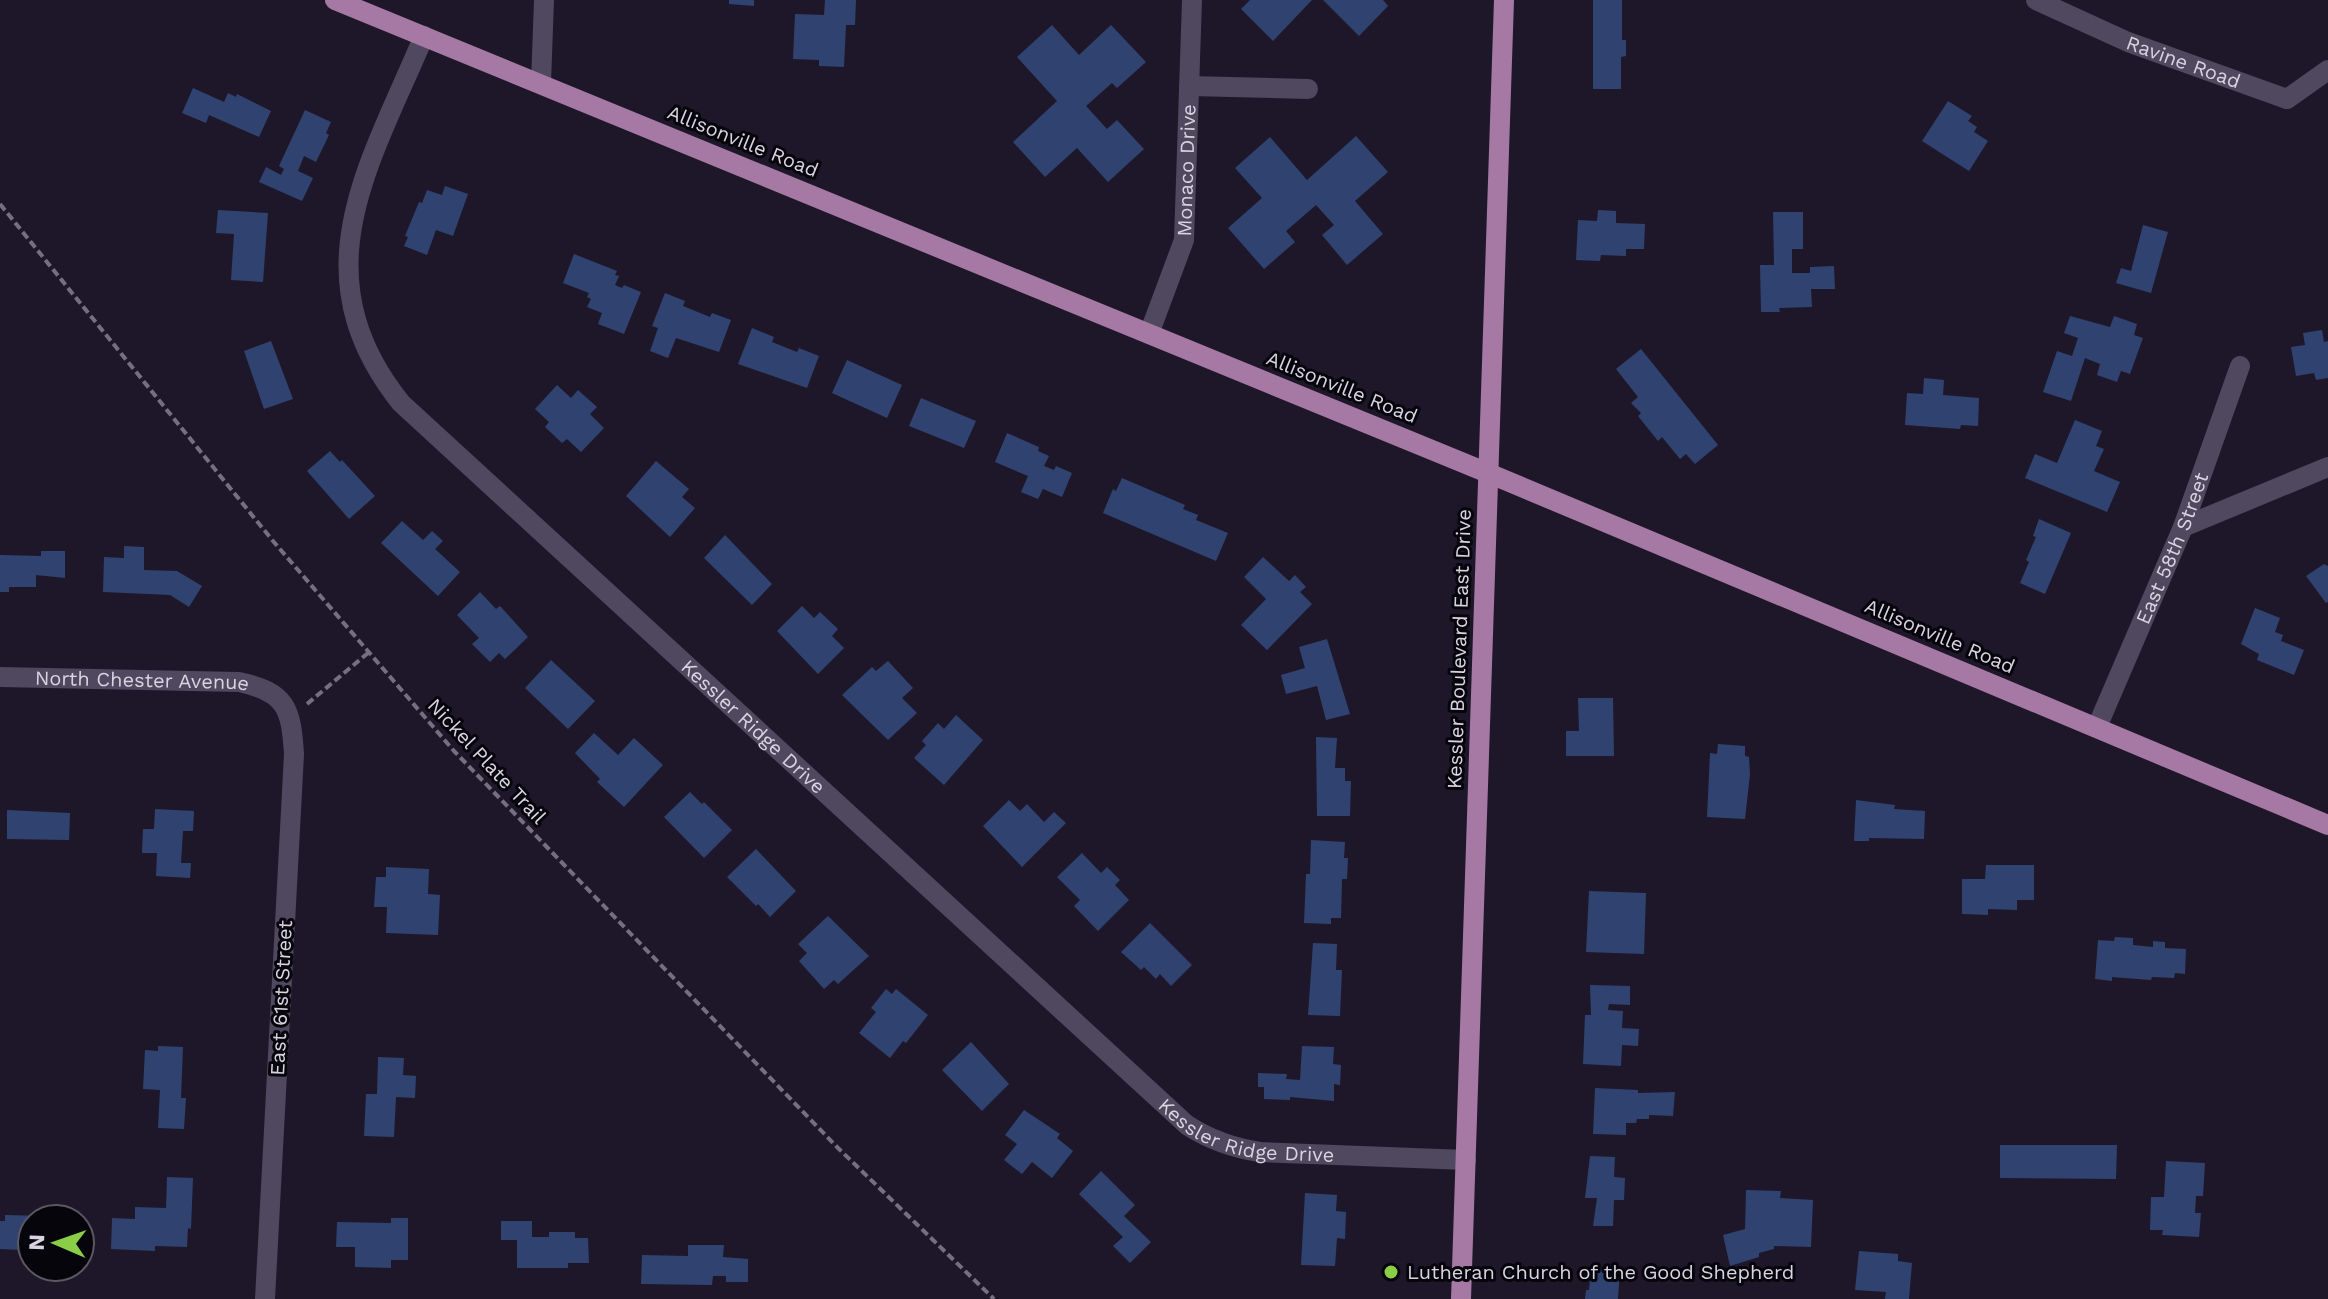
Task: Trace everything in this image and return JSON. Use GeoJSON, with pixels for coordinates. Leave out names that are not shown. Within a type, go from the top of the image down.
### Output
{"type":"FeatureCollection","features":[{"type":"Feature","properties":{"kind":"main road","name":"Allisonville Road"},"geometry":{"type":"LineString","coordinates":[[335,0],[1488,473],[2328,825]]}},
{"type":"Feature","properties":{"kind":"main road","name":"Kessler Boulevard East Drive"},"geometry":{"type":"LineString","coordinates":[[1461,1299],[1504,0]]}},
{"type":"Feature","properties":{"kind":"street"},"geometry":{"type":"LineString","coordinates":[[541,83],[544,0]]}},
{"type":"Feature","properties":{"kind":"street","name":"Monaco Drive"},"geometry":{"type":"LineString","coordinates":[[1149,334],[1184,240],[1192,0]]}},
{"type":"Feature","properties":{"kind":"street","name":"Ravine Road"},"geometry":{"type":"LineString","coordinates":[[2036,0],[2128,42],[2287,99],[2328,70]]}},
{"type":"Feature","properties":{"kind":"street","name":"Kessler Ridge Drive"},"geometry":{"type":"LineString","coordinates":[[424,36],[363,185],[348,246],[348,278],[355,320],[370,360],[401,403],[1187,1125],[1205,1137],[1260,1152],[1466,1160]]}},
{"type":"Feature","properties":{"kind":"street"},"geometry":{"type":"LineString","coordinates":[[1189,86],[1308,89]]}},
{"type":"Feature","properties":{"kind":"street","name":"East 58th Street"},"geometry":{"type":"LineString","coordinates":[[2097,727],[2183,527],[2240,366]]}},
{"type":"Feature","properties":{"kind":"street"},"geometry":{"type":"LineString","coordinates":[[2183,527],[2328,467]]}},
{"type":"Feature","properties":{"kind":"street","name":"North Chester Avenue"},"geometry":{"type":"LineString","coordinates":[[0,677],[239,682],[256,686],[280,699]]}},
{"type":"Feature","properties":{"kind":"street","name":"East 61st Street"},"geometry":{"type":"LineString","coordinates":[[265,1299],[294,754],[289,719],[280,699]]}},
{"type":"Feature","properties":{"kind":"path","name":"Nickel Plate Trail"},"geometry":{"type":"LineString","coordinates":[[0,204],[273,541],[454,751],[838,1148],[994,1299]]}},
{"type":"Feature","properties":{"kind":"path"},"geometry":{"type":"LineString","coordinates":[[289,719],[368,653]]}},
{"type":"Feature","properties":{"kind":"building"},"geometry":{"type":"Polygon","coordinates":[[[729,0],[754,0],[754,6],[729,4],[729,0]]]}},
{"type":"Feature","properties":{"kind":"building"},"geometry":{"type":"Polygon","coordinates":[[[825,0],[856,0],[855,25],[846,25],[844,67],[819,66],[819,60],[793,59],[795,14],[824,15],[825,0]]]}},
{"type":"Feature","properties":{"kind":"building"},"geometry":{"type":"Polygon","coordinates":[[[1250,0],[1312,0],[1273,41],[1241,9],[1250,0]]]}},
{"type":"Feature","properties":{"kind":"building"},"geometry":{"type":"Polygon","coordinates":[[[1323,0],[1383,0],[1388,6],[1359,36],[1323,0]]]}},
{"type":"Feature","properties":{"kind":"building"},"geometry":{"type":"Polygon","coordinates":[[[1593,0],[1622,0],[1622,40],[1626,40],[1626,56],[1621,57],[1621,89],[1593,89],[1593,0]]]}},
{"type":"Feature","properties":{"kind":"building"},"geometry":{"type":"Polygon","coordinates":[[[1052,25],[1079,55],[1111,25],[1146,62],[1117,88],[1112,83],[1086,106],[1107,129],[1117,120],[1144,149],[1108,182],[1077,148],[1045,177],[1013,142],[1057,101],[1017,57],[1052,25]]]}},
{"type":"Feature","properties":{"kind":"building"},"geometry":{"type":"Polygon","coordinates":[[[193,88],[224,102],[228,93],[236,97],[237,94],[271,111],[259,137],[209,115],[206,123],[182,113],[193,88]]]}},
{"type":"Feature","properties":{"kind":"building"},"geometry":{"type":"Polygon","coordinates":[[[1948,101],[1972,116],[1968,121],[1977,127],[1974,132],[1988,141],[1969,171],[1922,141],[1948,101]]]}},
{"type":"Feature","properties":{"kind":"building"},"geometry":{"type":"Polygon","coordinates":[[[305,110],[331,122],[326,133],[329,135],[316,162],[304,156],[298,171],[313,178],[302,201],[259,182],[266,167],[281,175],[284,169],[279,166],[305,110]]]}},
{"type":"Feature","properties":{"kind":"building"},"geometry":{"type":"Polygon","coordinates":[[[1356,136],[1388,172],[1355,201],[1383,234],[1347,265],[1322,235],[1334,225],[1316,205],[1286,231],[1295,242],[1264,269],[1228,228],[1262,198],[1235,168],[1270,137],[1307,180],[1356,136]]]}},
{"type":"Feature","properties":{"kind":"building"},"geometry":{"type":"Polygon","coordinates":[[[445,186],[468,194],[453,236],[436,230],[427,255],[404,246],[408,237],[405,236],[427,190],[442,195],[445,186]]]}},
{"type":"Feature","properties":{"kind":"building"},"geometry":{"type":"Polygon","coordinates":[[[218,210],[268,213],[263,282],[231,280],[234,234],[216,233],[218,210]]]}},
{"type":"Feature","properties":{"kind":"building"},"geometry":{"type":"Polygon","coordinates":[[[1598,210],[1616,211],[1616,223],[1645,224],[1644,249],[1626,249],[1626,256],[1601,255],[1600,261],[1576,260],[1578,220],[1597,221],[1598,210]]]}},
{"type":"Feature","properties":{"kind":"building"},"geometry":{"type":"Polygon","coordinates":[[[1773,212],[1803,212],[1803,249],[1792,249],[1792,273],[1810,273],[1810,267],[1834,266],[1835,289],[1811,289],[1812,307],[1761,312],[1760,265],[1774,265],[1773,212]]]}},
{"type":"Feature","properties":{"kind":"building"},"geometry":{"type":"Polygon","coordinates":[[[2143,225],[2168,232],[2151,293],[2116,283],[2121,268],[2131,271],[2143,225]]]}},
{"type":"Feature","properties":{"kind":"building"},"geometry":{"type":"Polygon","coordinates":[[[574,254],[617,271],[615,275],[619,276],[615,285],[641,292],[624,334],[598,324],[602,313],[587,307],[591,299],[587,297],[589,293],[563,283],[574,254]]]}},
{"type":"Feature","properties":{"kind":"building"},"geometry":{"type":"Polygon","coordinates":[[[665,293],[685,301],[683,306],[710,317],[712,313],[731,320],[719,352],[676,338],[668,358],[650,351],[658,328],[652,326],[665,293]]]}},
{"type":"Feature","properties":{"kind":"building"},"geometry":{"type":"Polygon","coordinates":[[[2070,316],[2110,327],[2114,316],[2137,324],[2134,335],[2143,338],[2130,374],[2121,371],[2117,382],[2097,375],[2100,364],[2085,358],[2071,401],[2043,392],[2057,351],[2072,356],[2078,338],[2064,333],[2070,316]]]}},
{"type":"Feature","properties":{"kind":"building"},"geometry":{"type":"Polygon","coordinates":[[[752,328],[774,337],[772,342],[797,352],[799,348],[819,356],[807,388],[738,364],[752,328]]]}},
{"type":"Feature","properties":{"kind":"building"},"geometry":{"type":"Polygon","coordinates":[[[2322,330],[2324,342],[2328,341],[2328,378],[2316,380],[2314,373],[2296,376],[2291,347],[2305,345],[2303,333],[2322,330]]]}},
{"type":"Feature","properties":{"kind":"building"},"geometry":{"type":"Polygon","coordinates":[[[271,341],[293,399],[264,409],[244,351],[271,341]]]}},
{"type":"Feature","properties":{"kind":"building"},"geometry":{"type":"Polygon","coordinates":[[[1641,349],[1718,445],[1695,464],[1686,454],[1680,459],[1662,437],[1658,441],[1631,403],[1638,397],[1616,369],[1641,349]]]}},
{"type":"Feature","properties":{"kind":"building"},"geometry":{"type":"Polygon","coordinates":[[[847,360],[902,385],[887,418],[832,393],[847,360]]]}},
{"type":"Feature","properties":{"kind":"building"},"geometry":{"type":"Polygon","coordinates":[[[1924,378],[1944,380],[1943,395],[1979,398],[1978,426],[1961,425],[1960,429],[1905,425],[1907,393],[1923,394],[1924,378]]]}},
{"type":"Feature","properties":{"kind":"building"},"geometry":{"type":"Polygon","coordinates":[[[557,385],[571,398],[578,390],[597,407],[590,414],[604,428],[581,452],[567,439],[562,443],[545,427],[549,422],[535,409],[557,385]]]}},
{"type":"Feature","properties":{"kind":"building"},"geometry":{"type":"Polygon","coordinates":[[[921,398],[976,421],[964,448],[909,426],[921,398]]]}},
{"type":"Feature","properties":{"kind":"building"},"geometry":{"type":"Polygon","coordinates":[[[2075,420],[2102,431],[2096,446],[2104,449],[2094,471],[2120,482],[2107,512],[2025,478],[2035,454],[2057,463],[2075,420]]]}},
{"type":"Feature","properties":{"kind":"building"},"geometry":{"type":"Polygon","coordinates":[[[1007,433],[1039,447],[1038,451],[1049,456],[1044,466],[1054,470],[1056,466],[1072,473],[1062,497],[1043,489],[1038,499],[1021,492],[1028,476],[995,462],[1007,433]]]}},
{"type":"Feature","properties":{"kind":"building"},"geometry":{"type":"Polygon","coordinates":[[[330,451],[375,496],[349,519],[307,471],[330,451]]]}},
{"type":"Feature","properties":{"kind":"building"},"geometry":{"type":"Polygon","coordinates":[[[656,461],[689,489],[682,497],[695,508],[670,537],[626,496],[656,461]]]}},
{"type":"Feature","properties":{"kind":"building"},"geometry":{"type":"Polygon","coordinates":[[[1122,478],[1185,505],[1183,509],[1198,515],[1196,520],[1228,533],[1216,561],[1103,513],[1113,489],[1116,491],[1122,478]]]}},
{"type":"Feature","properties":{"kind":"building"},"geometry":{"type":"Polygon","coordinates":[[[2039,519],[2071,533],[2045,594],[2020,583],[2029,562],[2026,560],[2036,537],[2033,536],[2039,519]]]}},
{"type":"Feature","properties":{"kind":"building"},"geometry":{"type":"Polygon","coordinates":[[[402,521],[423,540],[432,531],[443,541],[435,549],[460,572],[438,596],[381,543],[402,521]]]}},
{"type":"Feature","properties":{"kind":"building"},"geometry":{"type":"Polygon","coordinates":[[[725,535],[772,584],[752,605],[704,558],[725,535]]]}},
{"type":"Feature","properties":{"kind":"building"},"geometry":{"type":"Polygon","coordinates":[[[124,546],[144,547],[144,570],[177,571],[202,586],[189,607],[170,595],[103,592],[104,557],[124,558],[124,546]]]}},
{"type":"Feature","properties":{"kind":"building"},"geometry":{"type":"Polygon","coordinates":[[[41,551],[65,551],[65,578],[36,575],[36,587],[9,587],[9,592],[0,592],[0,555],[41,556],[41,551]]]}},
{"type":"Feature","properties":{"kind":"building"},"geometry":{"type":"Polygon","coordinates":[[[1263,557],[1289,581],[1295,575],[1306,587],[1300,592],[1312,604],[1267,650],[1241,625],[1266,599],[1244,577],[1263,557]]]}},
{"type":"Feature","properties":{"kind":"building"},"geometry":{"type":"Polygon","coordinates":[[[2324,564],[2328,566],[2326,603],[2306,576],[2324,564]]]}},
{"type":"Feature","properties":{"kind":"building"},"geometry":{"type":"Polygon","coordinates":[[[480,592],[496,609],[500,606],[528,637],[505,659],[499,653],[490,662],[472,644],[479,638],[457,615],[480,592]]]}},
{"type":"Feature","properties":{"kind":"building"},"geometry":{"type":"Polygon","coordinates":[[[802,606],[814,618],[820,612],[838,629],[832,636],[844,648],[818,674],[777,631],[802,606]]]}},
{"type":"Feature","properties":{"kind":"building"},"geometry":{"type":"Polygon","coordinates":[[[2255,608],[2280,618],[2275,632],[2283,635],[2281,641],[2304,650],[2294,675],[2257,660],[2259,654],[2241,644],[2255,608]]]}},
{"type":"Feature","properties":{"kind":"building"},"geometry":{"type":"Polygon","coordinates":[[[1327,639],[1350,714],[1326,720],[1317,686],[1286,694],[1281,675],[1305,668],[1299,647],[1327,639]]]}},
{"type":"Feature","properties":{"kind":"building"},"geometry":{"type":"Polygon","coordinates":[[[551,660],[595,701],[568,729],[525,688],[551,660]]]}},
{"type":"Feature","properties":{"kind":"building"},"geometry":{"type":"Polygon","coordinates":[[[888,661],[913,688],[902,698],[917,713],[888,740],[842,695],[872,667],[876,671],[888,661]]]}},
{"type":"Feature","properties":{"kind":"building"},"geometry":{"type":"Polygon","coordinates":[[[1578,698],[1613,698],[1614,756],[1566,756],[1566,731],[1579,731],[1578,698]]]}},
{"type":"Feature","properties":{"kind":"building"},"geometry":{"type":"Polygon","coordinates":[[[956,715],[983,740],[944,785],[914,758],[926,745],[922,741],[938,723],[944,729],[956,715]]]}},
{"type":"Feature","properties":{"kind":"building"},"geometry":{"type":"Polygon","coordinates":[[[594,733],[618,755],[634,738],[663,765],[624,807],[597,782],[600,779],[575,753],[594,733]]]}},
{"type":"Feature","properties":{"kind":"building"},"geometry":{"type":"Polygon","coordinates":[[[1316,737],[1337,738],[1335,768],[1345,768],[1345,781],[1351,781],[1350,816],[1317,816],[1316,737]]]}},
{"type":"Feature","properties":{"kind":"building"},"geometry":{"type":"Polygon","coordinates":[[[1718,744],[1745,746],[1745,756],[1749,757],[1745,819],[1707,817],[1710,753],[1717,754],[1718,744]]]}},
{"type":"Feature","properties":{"kind":"building"},"geometry":{"type":"Polygon","coordinates":[[[690,792],[732,830],[704,858],[664,817],[690,792]]]}},
{"type":"Feature","properties":{"kind":"building"},"geometry":{"type":"Polygon","coordinates":[[[1009,800],[1020,811],[1027,804],[1044,822],[1054,812],[1066,823],[1022,867],[983,826],[1009,800]]]}},
{"type":"Feature","properties":{"kind":"building"},"geometry":{"type":"Polygon","coordinates":[[[1856,800],[1895,805],[1894,809],[1925,811],[1924,839],[1869,838],[1869,841],[1854,841],[1856,800]]]}},
{"type":"Feature","properties":{"kind":"building"},"geometry":{"type":"Polygon","coordinates":[[[155,809],[194,811],[193,831],[183,831],[181,863],[191,863],[190,878],[156,876],[157,853],[142,853],[143,829],[154,829],[155,809]]]}},
{"type":"Feature","properties":{"kind":"building"},"geometry":{"type":"Polygon","coordinates":[[[7,810],[70,813],[69,840],[7,839],[7,810]]]}},
{"type":"Feature","properties":{"kind":"building"},"geometry":{"type":"Polygon","coordinates":[[[1311,840],[1345,842],[1347,879],[1342,879],[1341,918],[1331,918],[1331,924],[1304,923],[1311,840]]]}},
{"type":"Feature","properties":{"kind":"building"},"geometry":{"type":"Polygon","coordinates":[[[756,849],[796,891],[770,917],[727,877],[756,849]]]}},
{"type":"Feature","properties":{"kind":"building"},"geometry":{"type":"Polygon","coordinates":[[[1082,853],[1101,873],[1107,867],[1120,880],[1115,885],[1129,900],[1098,931],[1074,906],[1080,900],[1057,877],[1082,853]]]}},
{"type":"Feature","properties":{"kind":"building"},"geometry":{"type":"Polygon","coordinates":[[[1986,865],[2034,865],[2034,900],[2017,900],[2017,910],[1988,909],[1988,915],[1962,914],[1962,879],[1985,879],[1986,865]]]}},
{"type":"Feature","properties":{"kind":"building"},"geometry":{"type":"Polygon","coordinates":[[[386,867],[429,869],[428,894],[440,895],[438,935],[386,933],[387,907],[374,907],[376,877],[386,877],[386,867]]]}},
{"type":"Feature","properties":{"kind":"building"},"geometry":{"type":"Polygon","coordinates":[[[1589,891],[1646,893],[1644,954],[1586,952],[1589,891]]]}},
{"type":"Feature","properties":{"kind":"building"},"geometry":{"type":"Polygon","coordinates":[[[828,916],[869,956],[838,984],[834,980],[824,989],[799,961],[807,953],[798,944],[828,916]]]}},
{"type":"Feature","properties":{"kind":"building"},"geometry":{"type":"Polygon","coordinates":[[[1150,923],[1192,965],[1171,986],[1160,974],[1156,979],[1121,952],[1150,923]]]}},
{"type":"Feature","properties":{"kind":"building"},"geometry":{"type":"Polygon","coordinates":[[[2115,937],[2133,938],[2133,945],[2153,947],[2153,941],[2165,942],[2165,948],[2186,949],[2185,974],[2175,973],[2174,978],[2152,977],[2151,980],[2095,979],[2098,940],[2114,941],[2115,937]]]}},
{"type":"Feature","properties":{"kind":"building"},"geometry":{"type":"Polygon","coordinates":[[[1313,943],[1337,944],[1336,970],[1342,970],[1340,1016],[1308,1015],[1313,943]]]}},
{"type":"Feature","properties":{"kind":"building"},"geometry":{"type":"Polygon","coordinates":[[[1590,985],[1630,986],[1630,1005],[1609,1004],[1608,1010],[1623,1011],[1622,1028],[1639,1029],[1638,1046],[1622,1045],[1621,1066],[1583,1064],[1585,1015],[1591,1015],[1590,985]]]}},
{"type":"Feature","properties":{"kind":"building"},"geometry":{"type":"Polygon","coordinates":[[[886,989],[892,994],[896,989],[928,1015],[890,1058],[859,1033],[876,1012],[871,1008],[886,989]]]}},
{"type":"Feature","properties":{"kind":"building"},"geometry":{"type":"Polygon","coordinates":[[[971,1042],[1009,1084],[982,1111],[942,1070],[971,1042]]]}},
{"type":"Feature","properties":{"kind":"building"},"geometry":{"type":"Polygon","coordinates":[[[158,1046],[183,1047],[181,1098],[186,1098],[184,1129],[158,1128],[160,1090],[143,1089],[145,1050],[158,1051],[158,1046]]]}},
{"type":"Feature","properties":{"kind":"building"},"geometry":{"type":"Polygon","coordinates":[[[1302,1046],[1334,1047],[1333,1064],[1341,1065],[1340,1085],[1334,1084],[1334,1101],[1290,1097],[1290,1100],[1264,1099],[1264,1087],[1258,1087],[1258,1073],[1287,1074],[1286,1079],[1300,1080],[1302,1046]]]}},
{"type":"Feature","properties":{"kind":"building"},"geometry":{"type":"Polygon","coordinates":[[[378,1057],[404,1058],[403,1075],[416,1076],[415,1098],[396,1097],[394,1137],[364,1136],[366,1094],[377,1094],[378,1057]]]}},
{"type":"Feature","properties":{"kind":"building"},"geometry":{"type":"Polygon","coordinates":[[[1595,1088],[1638,1090],[1638,1093],[1675,1092],[1673,1116],[1649,1115],[1649,1119],[1626,1123],[1626,1135],[1593,1134],[1595,1088]]]}},
{"type":"Feature","properties":{"kind":"building"},"geometry":{"type":"Polygon","coordinates":[[[1024,1110],[1060,1134],[1057,1138],[1073,1151],[1052,1178],[1032,1162],[1022,1174],[1004,1160],[1017,1144],[1005,1135],[1024,1110]]]}},
{"type":"Feature","properties":{"kind":"building"},"geometry":{"type":"Polygon","coordinates":[[[2000,1145],[2117,1145],[2116,1179],[2000,1178],[2000,1145]]]}},
{"type":"Feature","properties":{"kind":"building"},"geometry":{"type":"Polygon","coordinates":[[[1590,1156],[1615,1157],[1614,1177],[1625,1178],[1624,1200],[1614,1200],[1613,1226],[1593,1226],[1597,1198],[1585,1198],[1590,1156]]]}},
{"type":"Feature","properties":{"kind":"building"},"geometry":{"type":"Polygon","coordinates":[[[2166,1161],[2205,1163],[2203,1196],[2196,1196],[2195,1213],[2201,1213],[2199,1237],[2162,1235],[2163,1230],[2150,1230],[2151,1197],[2164,1197],[2166,1161]]]}},
{"type":"Feature","properties":{"kind":"building"},"geometry":{"type":"Polygon","coordinates":[[[1101,1171],[1135,1205],[1124,1216],[1151,1242],[1130,1263],[1113,1246],[1123,1237],[1079,1194],[1101,1171]]]}},
{"type":"Feature","properties":{"kind":"building"},"geometry":{"type":"Polygon","coordinates":[[[167,1177],[193,1178],[191,1229],[188,1228],[187,1247],[155,1246],[155,1251],[111,1249],[112,1218],[135,1219],[135,1207],[166,1208],[167,1177]]]}},
{"type":"Feature","properties":{"kind":"building"},"geometry":{"type":"Polygon","coordinates":[[[1746,1190],[1781,1191],[1780,1198],[1813,1200],[1811,1247],[1774,1246],[1774,1249],[1759,1253],[1759,1257],[1730,1266],[1723,1235],[1745,1229],[1746,1190]]]}},
{"type":"Feature","properties":{"kind":"building"},"geometry":{"type":"Polygon","coordinates":[[[1305,1193],[1337,1195],[1336,1211],[1346,1212],[1345,1239],[1337,1238],[1335,1266],[1301,1265],[1305,1193]]]}},
{"type":"Feature","properties":{"kind":"building"},"geometry":{"type":"Polygon","coordinates":[[[5,1215],[16,1215],[16,1250],[0,1249],[0,1221],[5,1221],[5,1215]]]}},
{"type":"Feature","properties":{"kind":"building"},"geometry":{"type":"Polygon","coordinates":[[[391,1218],[408,1218],[408,1260],[391,1260],[391,1268],[355,1267],[355,1247],[336,1247],[337,1222],[391,1223],[391,1218]]]}},
{"type":"Feature","properties":{"kind":"building"},"geometry":{"type":"Polygon","coordinates":[[[501,1221],[532,1221],[532,1237],[549,1237],[549,1232],[575,1232],[575,1238],[588,1238],[589,1263],[568,1263],[568,1268],[517,1268],[517,1240],[501,1240],[501,1221]]]}},
{"type":"Feature","properties":{"kind":"building"},"geometry":{"type":"Polygon","coordinates":[[[688,1245],[724,1245],[723,1257],[748,1259],[748,1282],[726,1282],[726,1276],[713,1276],[712,1285],[641,1284],[642,1255],[688,1256],[688,1245]]]}},
{"type":"Feature","properties":{"kind":"building"},"geometry":{"type":"Polygon","coordinates":[[[1859,1251],[1898,1254],[1898,1261],[1912,1263],[1909,1299],[1885,1299],[1886,1292],[1855,1290],[1859,1251]]]}},
{"type":"Feature","properties":{"kind":"building"},"geometry":{"type":"Polygon","coordinates":[[[1591,1268],[1620,1269],[1618,1299],[1585,1299],[1591,1268]]]}},
{"type":"Feature","properties":{"kind":"place","name":"Lutheran Church of the Good Shepherd"},"geometry":{"type":"Point","coordinates":[1391,1272]}}]}
